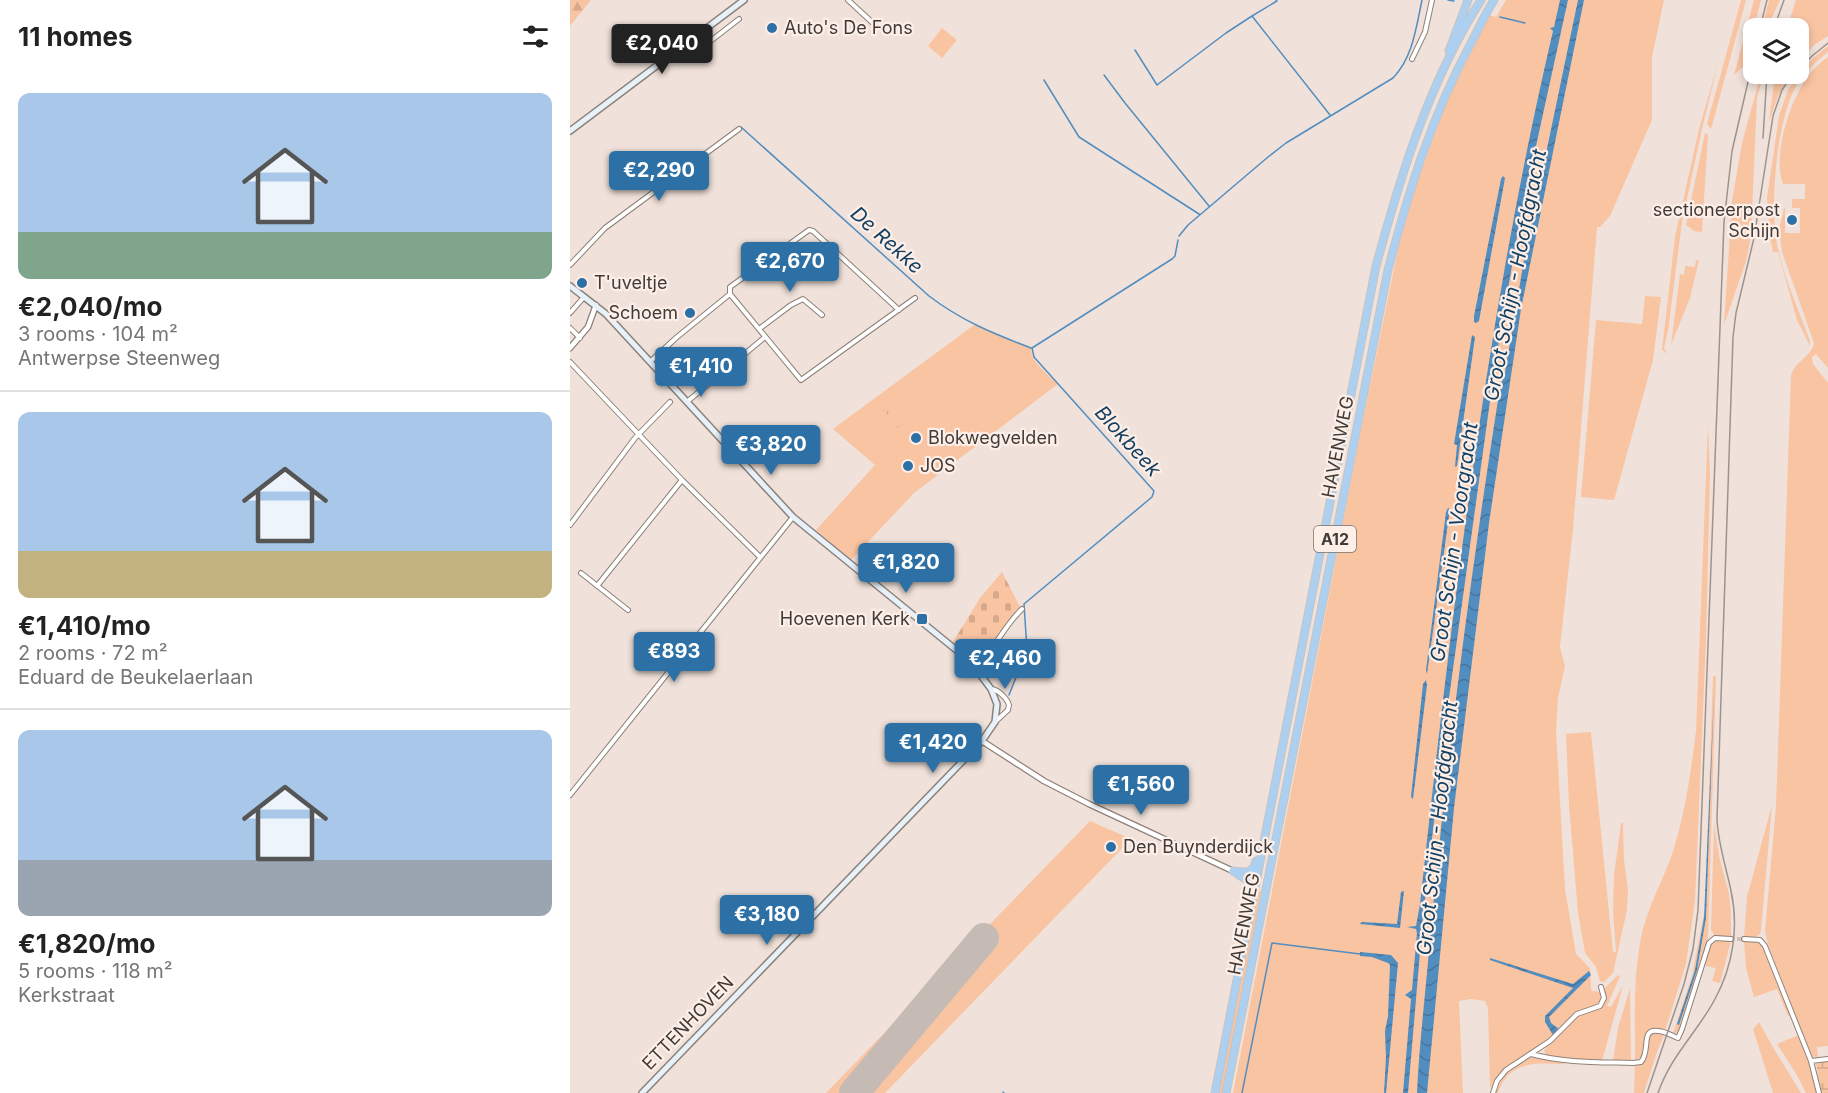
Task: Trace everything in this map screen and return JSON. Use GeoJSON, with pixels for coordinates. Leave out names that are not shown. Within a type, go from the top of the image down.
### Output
{"type":"FeatureCollection","features":[{"type":"Feature","properties":{"kind":"highway"},"geometry":{"type":"LineString","coordinates":[[1418,129],[1468,0]]}},
{"type":"Feature","properties":{"kind":"highway","name":"HAVENWEG"},"geometry":{"type":"LineString","coordinates":[[1215,1093],[1376,266],[1418,129],[1449,59],[1481,0]]}},
{"type":"Feature","properties":{"kind":"highway","name":"HAVENWEG"},"geometry":{"type":"LineString","coordinates":[[1226,1093],[1388,270],[1412,184],[1431,129],[1460,63],[1494,0]]}},
{"type":"Feature","properties":{"kind":"highway"},"geometry":{"type":"LineString","coordinates":[[1233,871],[1247,873],[1254,868],[1272,784],[1284,743]]}},
{"type":"Feature","properties":{"kind":"highway"},"geometry":{"type":"LineString","coordinates":[[1233,871],[1247,879],[1251,887],[1239,945],[1234,988]]}},
{"type":"Feature","properties":{"kind":"main road"},"geometry":{"type":"LineString","coordinates":[[570,131],[742,1]]}},
{"type":"Feature","properties":{"kind":"main road"},"geometry":{"type":"LineString","coordinates":[[570,286],[596,305],[651,361],[793,517],[965,656],[991,689],[997,704],[995,722]]}},
{"type":"Feature","properties":{"kind":"main road","name":"ETTENHOVEN"},"geometry":{"type":"LineString","coordinates":[[642,1093],[982,741],[995,722]]}},
{"type":"Feature","properties":{"kind":"street"},"geometry":{"type":"LineString","coordinates":[[848,0],[875,25]]}},
{"type":"Feature","properties":{"kind":"street"},"geometry":{"type":"LineString","coordinates":[[1412,58],[1425,32],[1432,0]]}},
{"type":"Feature","properties":{"kind":"street"},"geometry":{"type":"LineString","coordinates":[[675,51],[686,60],[739,19]]}},
{"type":"Feature","properties":{"kind":"street"},"geometry":{"type":"LineString","coordinates":[[570,265],[605,228],[740,129]]}},
{"type":"Feature","properties":{"kind":"street"},"geometry":{"type":"LineString","coordinates":[[899,310],[810,230],[730,287],[730,294],[801,380],[899,310],[915,297]]}},
{"type":"Feature","properties":{"kind":"street"},"geometry":{"type":"LineString","coordinates":[[651,361],[730,294]]}},
{"type":"Feature","properties":{"kind":"street"},"geometry":{"type":"LineString","coordinates":[[570,313],[584,297]]}},
{"type":"Feature","properties":{"kind":"street"},"geometry":{"type":"LineString","coordinates":[[759,329],[791,305],[803,299],[822,315]]}},
{"type":"Feature","properties":{"kind":"street"},"geometry":{"type":"LineString","coordinates":[[570,348],[588,327],[596,305]]}},
{"type":"Feature","properties":{"kind":"street"},"geometry":{"type":"LineString","coordinates":[[570,328],[579,338]]}},
{"type":"Feature","properties":{"kind":"street"},"geometry":{"type":"LineString","coordinates":[[688,401],[765,337]]}},
{"type":"Feature","properties":{"kind":"street"},"geometry":{"type":"LineString","coordinates":[[570,363],[682,480],[760,557]]}},
{"type":"Feature","properties":{"kind":"street"},"geometry":{"type":"LineString","coordinates":[[570,523],[638,434],[670,402]]}},
{"type":"Feature","properties":{"kind":"street"},"geometry":{"type":"LineString","coordinates":[[597,586],[682,480]]}},
{"type":"Feature","properties":{"kind":"street"},"geometry":{"type":"LineString","coordinates":[[570,795],[793,517]]}},
{"type":"Feature","properties":{"kind":"street"},"geometry":{"type":"LineString","coordinates":[[581,573],[628,610]]}},
{"type":"Feature","properties":{"kind":"street"},"geometry":{"type":"LineString","coordinates":[[975,668],[990,653],[1022,609]]}},
{"type":"Feature","properties":{"kind":"street","name":"ETTENHOVEN"},"geometry":{"type":"LineString","coordinates":[[991,689],[996,690],[1008,701],[1009,705],[1008,710],[995,722]]}},
{"type":"Feature","properties":{"kind":"street"},"geometry":{"type":"LineString","coordinates":[[982,741],[1044,782],[1233,871]]}},
{"type":"Feature","properties":{"kind":"street"},"geometry":{"type":"LineString","coordinates":[[1531,1054],[1572,1062],[1641,1062],[1646,1056],[1646,1038],[1650,1032],[1657,1030],[1678,1038],[1709,943],[1715,938],[1731,939]]}},
{"type":"Feature","properties":{"kind":"street"},"geometry":{"type":"LineString","coordinates":[[1744,939],[1760,940],[1764,943],[1811,1061],[1819,1093]]}},
{"type":"Feature","properties":{"kind":"street"},"geometry":{"type":"LineString","coordinates":[[1493,1093],[1502,1074],[1558,1035],[1576,1014],[1600,1006],[1604,998],[1601,987]]}},
{"type":"Feature","properties":{"kind":"street"},"geometry":{"type":"LineString","coordinates":[[1811,1061],[1828,1059]]}},
{"type":"Feature","properties":{"kind":"green space"},"geometry":{"type":"Polygon","coordinates":[[[570,0],[591,0],[570,26],[570,0]]]}},
{"type":"Feature","properties":{"kind":"green space"},"geometry":{"type":"Polygon","coordinates":[[[1506,0],[1664,0],[1652,57],[1652,120],[1610,216],[1600,227],[1597,227],[1573,529],[1560,647],[1565,666],[1558,698],[1556,730],[1565,889],[1576,954],[1590,968],[1591,989],[1600,992],[1602,998],[1600,1005],[1603,1006],[1605,988],[1618,975],[1620,976],[1607,1006],[1611,1007],[1623,985],[1602,1061],[1547,1056],[1544,1051],[1547,1047],[1543,1043],[1506,1068],[1490,1089],[1488,1008],[1485,1001],[1471,999],[1459,1001],[1463,1093],[1233,1093],[1398,249],[1416,185],[1458,76],[1489,15],[1496,17],[1506,0]]]}},
{"type":"Feature","properties":{"kind":"green space"},"geometry":{"type":"Polygon","coordinates":[[[1741,0],[1746,0],[1711,129],[1707,124],[1741,0]]]}},
{"type":"Feature","properties":{"kind":"green space"},"geometry":{"type":"Polygon","coordinates":[[[1754,0],[1761,0],[1756,18],[1749,18],[1754,0]]]}},
{"type":"Feature","properties":{"kind":"green space"},"geometry":{"type":"Polygon","coordinates":[[[1769,0],[1780,0],[1772,18],[1764,18],[1769,0]]]}},
{"type":"Feature","properties":{"kind":"green space"},"geometry":{"type":"Polygon","coordinates":[[[1796,0],[1828,0],[1828,36],[1809,51],[1809,18],[1790,18],[1796,0]]]}},
{"type":"Feature","properties":{"kind":"green space"},"geometry":{"type":"Polygon","coordinates":[[[942,28],[957,40],[942,58],[928,46],[942,28]]]}},
{"type":"Feature","properties":{"kind":"green space"},"geometry":{"type":"Polygon","coordinates":[[[1743,41],[1743,67],[1734,75],[1743,41]]]}},
{"type":"Feature","properties":{"kind":"green space"},"geometry":{"type":"Polygon","coordinates":[[[1828,46],[1828,52],[1809,69],[1809,63],[1828,46]]]}},
{"type":"Feature","properties":{"kind":"green space"},"geometry":{"type":"Polygon","coordinates":[[[1828,57],[1828,368],[1816,354],[1812,357],[1813,364],[1828,383],[1828,1046],[1817,1047],[1818,1058],[1811,1056],[1768,945],[1765,931],[1776,806],[1791,376],[1813,348],[1814,343],[1782,252],[1779,229],[1785,208],[1785,233],[1800,233],[1800,208],[1792,208],[1792,199],[1805,199],[1805,184],[1783,184],[1780,159],[1781,144],[1789,113],[1801,86],[1809,84],[1809,74],[1828,57]]]}},
{"type":"Feature","properties":{"kind":"green space"},"geometry":{"type":"Polygon","coordinates":[[[1718,63],[1682,222],[1664,348],[1668,354],[1662,350],[1675,237],[1699,129],[1718,63]]]}},
{"type":"Feature","properties":{"kind":"green space"},"geometry":{"type":"Polygon","coordinates":[[[1758,84],[1761,84],[1757,97],[1751,236],[1746,261],[1724,325],[1732,201],[1742,143],[1758,84]]]}},
{"type":"Feature","properties":{"kind":"green space"},"geometry":{"type":"Polygon","coordinates":[[[1774,84],[1785,84],[1778,96],[1769,122],[1774,84]]]}},
{"type":"Feature","properties":{"kind":"green space"},"geometry":{"type":"Polygon","coordinates":[[[1792,84],[1797,84],[1788,106],[1779,146],[1774,191],[1775,232],[1788,284],[1810,346],[1797,320],[1778,252],[1773,252],[1770,236],[1767,198],[1779,116],[1792,84]]]}},
{"type":"Feature","properties":{"kind":"green space"},"geometry":{"type":"Polygon","coordinates":[[[1705,133],[1708,135],[1702,232],[1694,231],[1686,225],[1705,133]]]}},
{"type":"Feature","properties":{"kind":"green space"},"geometry":{"type":"Polygon","coordinates":[[[1696,260],[1699,260],[1690,298],[1671,345],[1680,274],[1684,275],[1685,266],[1695,267],[1696,260]]]}},
{"type":"Feature","properties":{"kind":"green space"},"geometry":{"type":"Polygon","coordinates":[[[1645,296],[1661,297],[1653,360],[1614,500],[1581,497],[1596,320],[1642,324],[1645,296]]]}},
{"type":"Feature","properties":{"kind":"green space","name":"Blokwegvelden"},"geometry":{"type":"Polygon","coordinates":[[[974,325],[1031,348],[1037,363],[1058,384],[914,493],[851,560],[816,530],[875,465],[833,429],[974,325]]]}},
{"type":"Feature","properties":{"kind":"green space"},"geometry":{"type":"Polygon","coordinates":[[[893,396],[910,418],[898,428],[880,406],[893,396]]]}},
{"type":"Feature","properties":{"kind":"green space"},"geometry":{"type":"Polygon","coordinates":[[[1708,425],[1710,472],[1706,639],[1695,901],[1686,964],[1665,1031],[1655,1028],[1646,1033],[1643,1055],[1635,1061],[1638,953],[1647,915],[1670,859],[1682,819],[1696,731],[1708,425]]]}},
{"type":"Feature","properties":{"kind":"green space"},"geometry":{"type":"Polygon","coordinates":[[[1002,572],[1020,607],[982,660],[977,661],[953,642],[980,598],[1002,572]]]}},
{"type":"Feature","properties":{"kind":"green space"},"geometry":{"type":"Polygon","coordinates":[[[1713,676],[1716,676],[1708,939],[1681,1028],[1678,1033],[1673,1033],[1692,976],[1705,908],[1713,676]]]}},
{"type":"Feature","properties":{"kind":"green space"},"geometry":{"type":"Polygon","coordinates":[[[1591,732],[1613,952],[1616,952],[1613,911],[1614,875],[1621,823],[1623,823],[1628,891],[1627,910],[1613,973],[1604,982],[1600,981],[1596,967],[1585,953],[1578,913],[1569,805],[1566,734],[1591,732]]]}},
{"type":"Feature","properties":{"kind":"green space"},"geometry":{"type":"Polygon","coordinates":[[[1772,805],[1761,930],[1756,937],[1744,937],[1747,897],[1772,805]]]}},
{"type":"Feature","properties":{"kind":"green space"},"geometry":{"type":"Polygon","coordinates":[[[1090,821],[1131,839],[885,1093],[826,1093],[1090,821]]]}},
{"type":"Feature","properties":{"kind":"green space"},"geometry":{"type":"Polygon","coordinates":[[[1714,823],[1719,856],[1729,894],[1731,937],[1715,936],[1711,930],[1714,823]]]}},
{"type":"Feature","properties":{"kind":"green space"},"geometry":{"type":"Polygon","coordinates":[[[1259,890],[1261,892],[1223,1093],[1218,1093],[1259,890]]]}},
{"type":"Feature","properties":{"kind":"green space"},"geometry":{"type":"Polygon","coordinates":[[[1715,941],[1731,941],[1720,983],[1712,981],[1716,968],[1705,966],[1711,945],[1715,941]]]}},
{"type":"Feature","properties":{"kind":"green space"},"geometry":{"type":"Polygon","coordinates":[[[1744,941],[1755,941],[1761,944],[1791,1015],[1788,1016],[1777,989],[1754,997],[1746,968],[1744,941]]]}},
{"type":"Feature","properties":{"kind":"green space"},"geometry":{"type":"Polygon","coordinates":[[[1630,988],[1631,1061],[1613,1061],[1618,1028],[1630,988]]]}},
{"type":"Feature","properties":{"kind":"green space"},"geometry":{"type":"Polygon","coordinates":[[[1759,1022],[1801,1093],[1773,1093],[1753,1029],[1759,1022]]]}},
{"type":"Feature","properties":{"kind":"green space"},"geometry":{"type":"Polygon","coordinates":[[[1653,1033],[1664,1035],[1644,1093],[1634,1093],[1635,1065],[1642,1063],[1645,1059],[1648,1042],[1653,1033]]]}},
{"type":"Feature","properties":{"kind":"green space"},"geometry":{"type":"Polygon","coordinates":[[[1799,1035],[1810,1062],[1817,1093],[1806,1093],[1777,1044],[1799,1035]]]}},
{"type":"Feature","properties":{"kind":"green space"},"geometry":{"type":"Polygon","coordinates":[[[1529,1057],[1564,1064],[1543,1063],[1516,1069],[1509,1074],[1496,1093],[1501,1081],[1509,1072],[1529,1057]]]}},
{"type":"Feature","properties":{"kind":"green space"},"geometry":{"type":"Polygon","coordinates":[[[1828,1061],[1828,1093],[1821,1093],[1816,1064],[1828,1061]]]}},
{"type":"Feature","properties":{"kind":"water"},"geometry":{"type":"Polygon","coordinates":[[[1560,0],[1568,0],[1520,219],[1495,365],[1444,734],[1423,917],[1408,1093],[1403,1093],[1411,999],[1405,995],[1412,990],[1417,933],[1416,929],[1407,927],[1416,926],[1420,904],[1473,465],[1508,247],[1553,31],[1550,28],[1554,27],[1560,0]]]}},
{"type":"Feature","properties":{"kind":"water"},"geometry":{"type":"Polygon","coordinates":[[[1578,0],[1584,0],[1521,309],[1489,523],[1454,808],[1427,1093],[1417,1093],[1450,746],[1489,459],[1525,254],[1578,0]]]}},
{"type":"Feature","properties":{"kind":"water"},"geometry":{"type":"Polygon","coordinates":[[[1503,176],[1505,178],[1479,321],[1476,323],[1474,316],[1503,176]]]}},
{"type":"Feature","properties":{"kind":"water"},"geometry":{"type":"Polygon","coordinates":[[[1472,335],[1475,337],[1457,466],[1455,467],[1457,445],[1454,444],[1472,335]]]}},
{"type":"Feature","properties":{"kind":"water"},"geometry":{"type":"Polygon","coordinates":[[[1448,508],[1450,509],[1427,674],[1426,670],[1448,508]]]}},
{"type":"Feature","properties":{"kind":"water"},"geometry":{"type":"Polygon","coordinates":[[[1426,680],[1413,799],[1411,797],[1423,684],[1426,680]]]}},
{"type":"Feature","properties":{"kind":"water"},"geometry":{"type":"Polygon","coordinates":[[[1714,692],[1706,918],[1697,970],[1679,1025],[1677,1024],[1695,970],[1704,918],[1714,692]]]}},
{"type":"Feature","properties":{"kind":"water"},"geometry":{"type":"Polygon","coordinates":[[[1404,891],[1400,928],[1360,924],[1362,922],[1397,924],[1401,892],[1404,891]]]}},
{"type":"Feature","properties":{"kind":"water"},"geometry":{"type":"Polygon","coordinates":[[[1360,952],[1391,955],[1398,963],[1386,1093],[1384,1093],[1385,1031],[1388,1016],[1390,965],[1372,957],[1360,956],[1360,952]]]}},
{"type":"Feature","properties":{"kind":"water"},"geometry":{"type":"Polygon","coordinates":[[[1490,958],[1573,984],[1589,971],[1591,975],[1549,1017],[1551,1023],[1559,1029],[1553,1035],[1545,1022],[1545,1016],[1573,988],[1490,960],[1490,958]]]}},
{"type":"Feature","properties":{"kind":"waterway"},"geometry":{"type":"LineString","coordinates":[[1276,0],[1252,16],[1330,115]]}},
{"type":"Feature","properties":{"kind":"waterway","name":"Blokbeek"},"geometry":{"type":"LineString","coordinates":[[1179,236],[1188,225],[1286,143],[1393,78],[1400,70],[1409,51],[1422,0]]}},
{"type":"Feature","properties":{"kind":"waterway","name":"Blokbeek"},"geometry":{"type":"LineString","coordinates":[[1448,0],[1454,1]]}},
{"type":"Feature","properties":{"kind":"waterway"},"geometry":{"type":"LineString","coordinates":[[1135,50],[1157,85],[1252,16]]}},
{"type":"Feature","properties":{"kind":"waterway","name":"Blokbeek"},"geometry":{"type":"LineString","coordinates":[[1500,17],[1525,23]]}},
{"type":"Feature","properties":{"kind":"waterway"},"geometry":{"type":"LineString","coordinates":[[1104,75],[1209,206]]}},
{"type":"Feature","properties":{"kind":"waterway"},"geometry":{"type":"LineString","coordinates":[[1044,80],[1079,137],[1199,214]]}},
{"type":"Feature","properties":{"kind":"waterway","name":"De Rekke"},"geometry":{"type":"LineString","coordinates":[[741,127],[929,296],[953,313],[978,326],[1031,348]]}},
{"type":"Feature","properties":{"kind":"waterway","name":"Blokbeek"},"geometry":{"type":"LineString","coordinates":[[1009,695],[1027,650],[1024,604],[1152,497],[1154,491],[1034,357],[1032,348],[1172,259],[1175,256],[1178,240]]}},
{"type":"Feature","properties":{"kind":"waterway"},"geometry":{"type":"LineString","coordinates":[[1242,1093],[1272,943],[1360,954]]}},
{"type":"Feature","properties":{"kind":"runway"},"geometry":{"type":"LineString","coordinates":[[854,1093],[984,938]]}},
{"type":"Feature","properties":{"kind":"tunnel"},"geometry":{"type":"LineString","coordinates":[[1731,939],[1744,939]]}},
{"type":"Feature","properties":{"kind":"railway"},"geometry":{"type":"LineString","coordinates":[[1762,18],[1767,0]]}},
{"type":"Feature","properties":{"kind":"railway"},"geometry":{"type":"LineString","coordinates":[[1778,18],[1784,0]]}},
{"type":"Feature","properties":{"kind":"railway"},"geometry":{"type":"LineString","coordinates":[[1809,59],[1828,43]]}},
{"type":"Feature","properties":{"kind":"railway"},"geometry":{"type":"LineString","coordinates":[[1647,1093],[1684,984],[1693,949],[1698,910],[1724,222],[1732,151],[1748,84]]}},
{"type":"Feature","properties":{"kind":"railway"},"geometry":{"type":"LineString","coordinates":[[1763,138],[1766,84]]}},
{"type":"Feature","properties":{"kind":"railway"},"geometry":{"type":"LineString","coordinates":[[1658,1093],[1670,1067],[1715,999],[1726,973],[1733,946],[1733,905],[1717,819],[1733,337],[1736,313],[1754,238],[1773,116],[1786,84]]}},
{"type":"Feature","properties":{"kind":"place","name":"Auto's De Fons"},"geometry":{"type":"Point","coordinates":[772,28]}},
{"type":"Feature","properties":{"kind":"place","name":"sectioneerpost Schijn"},"geometry":{"type":"Point","coordinates":[1792,220]}},
{"type":"Feature","properties":{"kind":"place","name":"T'uveltje"},"geometry":{"type":"Point","coordinates":[582,283]}},
{"type":"Feature","properties":{"kind":"place","name":"Schoem"},"geometry":{"type":"Point","coordinates":[690,313]}},
{"type":"Feature","properties":{"kind":"place","name":"Blokwegvelden"},"geometry":{"type":"Point","coordinates":[916,438]}},
{"type":"Feature","properties":{"kind":"place","name":"JOS"},"geometry":{"type":"Point","coordinates":[908,466]}},
{"type":"Feature","properties":{"kind":"place","name":"Hoevenen Kerk"},"geometry":{"type":"Point","coordinates":[922,619]}},
{"type":"Feature","properties":{"kind":"place","name":"Den Buynderdijck"},"geometry":{"type":"Point","coordinates":[1111,847]}},
{"type":"Feature","properties":{"kind":"water label","name":"Groot Schijn - Hoofdgracht"},"geometry":{"type":"Point","coordinates":[1515,275]}},
{"type":"Feature","properties":{"kind":"water label","name":"Groot Schijn - Voorgracht"},"geometry":{"type":"Point","coordinates":[1454,542]}},
{"type":"Feature","properties":{"kind":"water label","name":"Groot Schijn - Hoofdgracht"},"geometry":{"type":"Point","coordinates":[1437,828]}}]}
